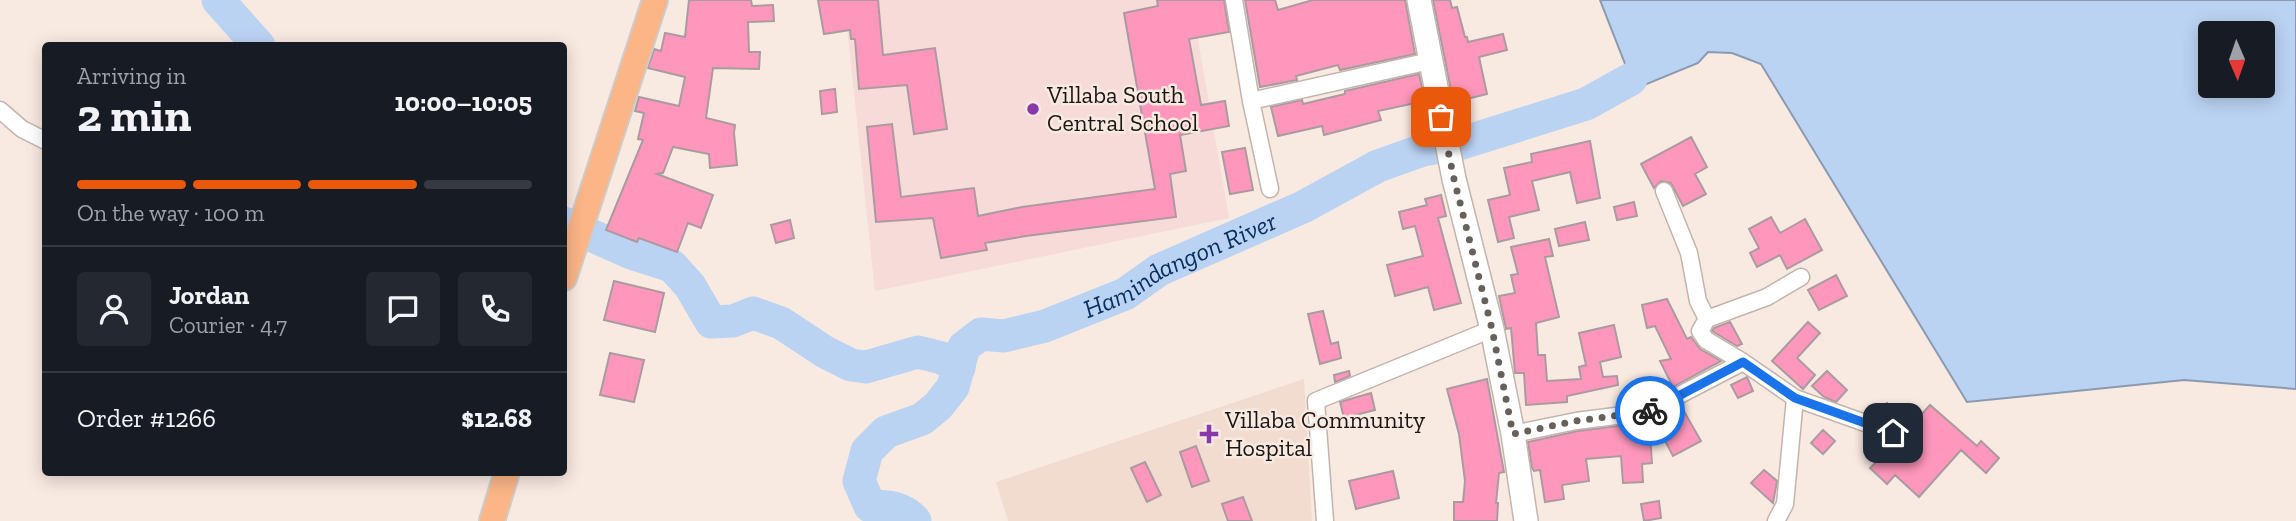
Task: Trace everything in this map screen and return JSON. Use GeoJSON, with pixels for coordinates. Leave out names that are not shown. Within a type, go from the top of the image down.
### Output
{"type":"FeatureCollection","features":[{"type":"Feature","properties":{"kind":"main road"},"geometry":{"type":"LineString","coordinates":[[567,269],[655,0]]}},
{"type":"Feature","properties":{"kind":"main road"},"geometry":{"type":"LineString","coordinates":[[492,521],[506,476]]}},
{"type":"Feature","properties":{"kind":"street"},"geometry":{"type":"LineString","coordinates":[[1234,0],[1251,101],[1270,189]]}},
{"type":"Feature","properties":{"kind":"street"},"geometry":{"type":"LineString","coordinates":[[1419,0],[1454,179],[1492,329],[1513,434],[1526,521]]}},
{"type":"Feature","properties":{"kind":"street"},"geometry":{"type":"LineString","coordinates":[[1251,101],[1430,61]]}},
{"type":"Feature","properties":{"kind":"street"},"geometry":{"type":"LineString","coordinates":[[0,110],[22,129],[42,139]]}},
{"type":"Feature","properties":{"kind":"street"},"geometry":{"type":"LineString","coordinates":[[1664,191],[1689,253],[1698,300],[1707,319]]}},
{"type":"Feature","properties":{"kind":"street"},"geometry":{"type":"LineString","coordinates":[[1801,277],[1768,297],[1707,319],[1700,331],[1706,340],[1795,398],[1893,433]]}},
{"type":"Feature","properties":{"kind":"street"},"geometry":{"type":"LineString","coordinates":[[1325,521],[1316,401],[1492,329]]}},
{"type":"Feature","properties":{"kind":"street"},"geometry":{"type":"LineString","coordinates":[[1513,434],[1576,421],[1647,412],[1743,362]]}},
{"type":"Feature","properties":{"kind":"street"},"geometry":{"type":"LineString","coordinates":[[1776,521],[1785,504],[1795,398]]}},
{"type":"Feature","properties":{"kind":"shaded area","name":"Villaba South Central School"},"geometry":{"type":"Polygon","coordinates":[[[844,0],[1191,0],[1229,218],[875,291],[844,0]]]}},
{"type":"Feature","properties":{"kind":"shaded area","name":"Villaba Community Hospital"},"geometry":{"type":"Polygon","coordinates":[[[1304,379],[1312,521],[1008,521],[996,482],[1304,379]]]}},
{"type":"Feature","properties":{"kind":"water"},"geometry":{"type":"Polygon","coordinates":[[[1600,0],[2296,0],[2296,389],[2184,380],[1967,402],[1761,64],[1732,53],[1708,52],[1698,63],[1642,86],[1631,79],[1600,0]]]}},
{"type":"Feature","properties":{"kind":"building"},"geometry":{"type":"Polygon","coordinates":[[[689,0],[751,0],[752,6],[773,5],[774,21],[748,22],[749,52],[760,52],[759,69],[713,68],[706,118],[735,125],[737,165],[710,168],[709,154],[673,147],[663,173],[657,174],[713,195],[701,228],[688,223],[677,252],[639,238],[637,242],[606,230],[643,140],[638,139],[644,113],[635,111],[639,97],[679,106],[685,77],[648,68],[654,49],[661,51],[665,33],[685,37],[689,0]]]}},
{"type":"Feature","properties":{"kind":"building"},"geometry":{"type":"Polygon","coordinates":[[[818,0],[878,0],[883,55],[935,48],[947,129],[914,134],[907,85],[859,89],[855,39],[851,39],[850,30],[824,34],[818,0]]]}},
{"type":"Feature","properties":{"kind":"building"},"geometry":{"type":"Polygon","coordinates":[[[1157,0],[1224,0],[1229,32],[1189,39],[1201,105],[1225,101],[1229,126],[1180,135],[1186,171],[1170,174],[1176,217],[985,243],[987,250],[941,258],[933,218],[876,222],[867,127],[892,124],[901,197],[974,188],[978,216],[1022,207],[1155,189],[1124,13],[1158,6],[1157,0]]]}},
{"type":"Feature","properties":{"kind":"building"},"geometry":{"type":"Polygon","coordinates":[[[1245,0],[1275,0],[1278,10],[1313,0],[1405,0],[1415,54],[1340,70],[1338,65],[1296,76],[1297,80],[1260,87],[1245,0]]]}},
{"type":"Feature","properties":{"kind":"building"},"geometry":{"type":"Polygon","coordinates":[[[1433,0],[1450,0],[1452,8],[1457,7],[1468,42],[1503,34],[1507,50],[1479,57],[1487,94],[1455,102],[1433,0]]]}},
{"type":"Feature","properties":{"kind":"building"},"geometry":{"type":"Polygon","coordinates":[[[1419,74],[1425,101],[1378,111],[1381,120],[1324,135],[1322,126],[1278,136],[1271,107],[1302,100],[1303,104],[1419,74]]]}},
{"type":"Feature","properties":{"kind":"building"},"geometry":{"type":"Polygon","coordinates":[[[835,89],[837,112],[822,114],[820,91],[835,89]]]}},
{"type":"Feature","properties":{"kind":"building"},"geometry":{"type":"Polygon","coordinates":[[[1691,137],[1707,167],[1695,174],[1706,194],[1683,206],[1671,183],[1661,181],[1654,188],[1641,164],[1691,137]]]}},
{"type":"Feature","properties":{"kind":"building"},"geometry":{"type":"Polygon","coordinates":[[[1590,141],[1600,198],[1577,203],[1570,172],[1532,181],[1539,210],[1509,217],[1514,238],[1498,242],[1488,200],[1510,195],[1504,168],[1532,162],[1531,154],[1590,141]]]}},
{"type":"Feature","properties":{"kind":"building"},"geometry":{"type":"Polygon","coordinates":[[[1245,148],[1253,190],[1230,194],[1222,152],[1245,148]]]}},
{"type":"Feature","properties":{"kind":"building"},"geometry":{"type":"Polygon","coordinates":[[[1441,195],[1446,216],[1438,218],[1461,303],[1434,310],[1428,287],[1395,296],[1387,265],[1423,256],[1415,226],[1403,229],[1399,212],[1427,205],[1425,199],[1441,195]]]}},
{"type":"Feature","properties":{"kind":"building"},"geometry":{"type":"Polygon","coordinates":[[[1634,202],[1637,216],[1617,220],[1614,207],[1634,202]]]}},
{"type":"Feature","properties":{"kind":"building"},"geometry":{"type":"Polygon","coordinates":[[[1771,217],[1780,233],[1805,219],[1822,250],[1787,269],[1780,255],[1757,267],[1750,253],[1759,248],[1749,229],[1771,217]]]}},
{"type":"Feature","properties":{"kind":"building"},"geometry":{"type":"Polygon","coordinates":[[[790,220],[794,238],[776,243],[771,225],[790,220]]]}},
{"type":"Feature","properties":{"kind":"building"},"geometry":{"type":"Polygon","coordinates":[[[1585,222],[1589,240],[1559,246],[1555,229],[1585,222]]]}},
{"type":"Feature","properties":{"kind":"building"},"geometry":{"type":"Polygon","coordinates":[[[1549,239],[1553,256],[1545,257],[1559,317],[1536,323],[1538,355],[1545,355],[1547,381],[1581,379],[1579,367],[1586,365],[1579,333],[1614,325],[1621,357],[1600,362],[1603,377],[1617,376],[1618,385],[1567,396],[1567,402],[1526,405],[1524,373],[1515,373],[1511,328],[1506,329],[1499,296],[1515,293],[1511,275],[1518,274],[1511,247],[1549,239]]]}},
{"type":"Feature","properties":{"kind":"building"},"geometry":{"type":"Polygon","coordinates":[[[1836,275],[1847,296],[1819,310],[1808,290],[1836,275]]]}},
{"type":"Feature","properties":{"kind":"building"},"geometry":{"type":"Polygon","coordinates":[[[614,281],[664,293],[655,332],[604,320],[614,281]]]}},
{"type":"Feature","properties":{"kind":"building"},"geometry":{"type":"Polygon","coordinates":[[[1667,299],[1687,339],[1691,337],[1700,349],[1721,361],[1673,387],[1660,361],[1671,359],[1655,326],[1647,328],[1642,305],[1667,299]]]}},
{"type":"Feature","properties":{"kind":"building"},"geometry":{"type":"Polygon","coordinates":[[[1323,311],[1331,344],[1338,342],[1341,358],[1320,364],[1308,314],[1323,311]]]}},
{"type":"Feature","properties":{"kind":"building"},"geometry":{"type":"Polygon","coordinates":[[[1730,322],[1742,344],[1737,346],[1712,331],[1730,322]]]}},
{"type":"Feature","properties":{"kind":"building"},"geometry":{"type":"Polygon","coordinates":[[[1808,322],[1820,333],[1797,358],[1815,375],[1803,389],[1772,361],[1808,322]]]}},
{"type":"Feature","properties":{"kind":"building"},"geometry":{"type":"Polygon","coordinates":[[[610,353],[644,360],[634,402],[600,395],[610,353]]]}},
{"type":"Feature","properties":{"kind":"building"},"geometry":{"type":"Polygon","coordinates":[[[1349,371],[1350,376],[1335,382],[1334,375],[1349,371]]]}},
{"type":"Feature","properties":{"kind":"building"},"geometry":{"type":"Polygon","coordinates":[[[1827,371],[1847,390],[1836,402],[1824,397],[1812,386],[1827,371]]]}},
{"type":"Feature","properties":{"kind":"building"},"geometry":{"type":"Polygon","coordinates":[[[1747,377],[1753,391],[1738,398],[1731,385],[1747,377]]]}},
{"type":"Feature","properties":{"kind":"building"},"geometry":{"type":"Polygon","coordinates":[[[1487,379],[1504,472],[1499,473],[1497,521],[1454,521],[1454,502],[1463,502],[1465,481],[1459,434],[1447,389],[1487,379]]]}},
{"type":"Feature","properties":{"kind":"building"},"geometry":{"type":"Polygon","coordinates":[[[1371,393],[1375,410],[1344,418],[1340,402],[1371,393]]]}},
{"type":"Feature","properties":{"kind":"building"},"geometry":{"type":"Polygon","coordinates":[[[1887,403],[1912,425],[1930,405],[1977,446],[1981,441],[1999,458],[1986,473],[1961,450],[1919,497],[1895,475],[1887,484],[1870,468],[1903,436],[1900,426],[1876,416],[1887,403]]]}},
{"type":"Feature","properties":{"kind":"building"},"geometry":{"type":"Polygon","coordinates":[[[1681,406],[1701,441],[1673,456],[1654,420],[1681,406]]]}},
{"type":"Feature","properties":{"kind":"building"},"geometry":{"type":"Polygon","coordinates":[[[1649,422],[1652,463],[1642,464],[1643,482],[1623,483],[1621,456],[1586,459],[1589,481],[1562,485],[1564,499],[1545,502],[1540,470],[1534,471],[1532,468],[1528,442],[1578,431],[1649,422]]]}},
{"type":"Feature","properties":{"kind":"building"},"geometry":{"type":"Polygon","coordinates":[[[1823,430],[1835,441],[1823,454],[1811,443],[1823,430]]]}},
{"type":"Feature","properties":{"kind":"building"},"geometry":{"type":"Polygon","coordinates":[[[1196,446],[1209,481],[1192,487],[1180,452],[1196,446]]]}},
{"type":"Feature","properties":{"kind":"building"},"geometry":{"type":"Polygon","coordinates":[[[1145,462],[1161,495],[1147,502],[1131,468],[1145,462]]]}},
{"type":"Feature","properties":{"kind":"building"},"geometry":{"type":"Polygon","coordinates":[[[1764,470],[1777,481],[1773,503],[1751,483],[1764,470]]]}},
{"type":"Feature","properties":{"kind":"building"},"geometry":{"type":"Polygon","coordinates":[[[1393,471],[1399,498],[1356,509],[1349,481],[1393,471]]]}},
{"type":"Feature","properties":{"kind":"building"},"geometry":{"type":"Polygon","coordinates":[[[1243,497],[1252,521],[1228,521],[1222,504],[1243,497]]]}},
{"type":"Feature","properties":{"kind":"building"},"geometry":{"type":"Polygon","coordinates":[[[1659,501],[1661,518],[1644,521],[1641,504],[1659,501]]]}},
{"type":"Feature","properties":{"kind":"waterway"},"geometry":{"type":"LineString","coordinates":[[218,0],[255,42]]}},
{"type":"Feature","properties":{"kind":"waterway","name":"Hamindangon River"},"geometry":{"type":"LineString","coordinates":[[915,521],[900,510],[870,506],[859,481],[867,451],[886,432],[922,419],[938,406],[953,387],[964,347],[981,334],[1004,336],[1045,326],[1125,294],[1159,270],[1303,207],[1378,166],[1423,150],[1462,143],[1586,104],[1631,79]]}},
{"type":"Feature","properties":{"kind":"waterway"},"geometry":{"type":"LineString","coordinates":[[567,224],[631,253],[672,266],[690,286],[711,322],[733,321],[753,313],[781,323],[825,352],[851,365],[866,367],[918,352],[942,358],[959,368]]}},
{"type":"Feature","properties":{"kind":"way so far"},"geometry":{"type":"LineString","coordinates":[[1441,117],[1492,329],[1513,434],[1576,421],[1650,411]]}},
{"type":"Feature","properties":{"kind":"place","name":"Villaba South Central School"},"geometry":{"type":"Point","coordinates":[1033,109]}},
{"type":"Feature","properties":{"kind":"place","name":"Villaba Community Hospital"},"geometry":{"type":"Point","coordinates":[1209,434]}},
{"type":"Feature","properties":{"kind":"route"},"geometry":{"type":"LineString","coordinates":[[1650,411],[1743,362],[1795,398],[1893,433]]}}]}
